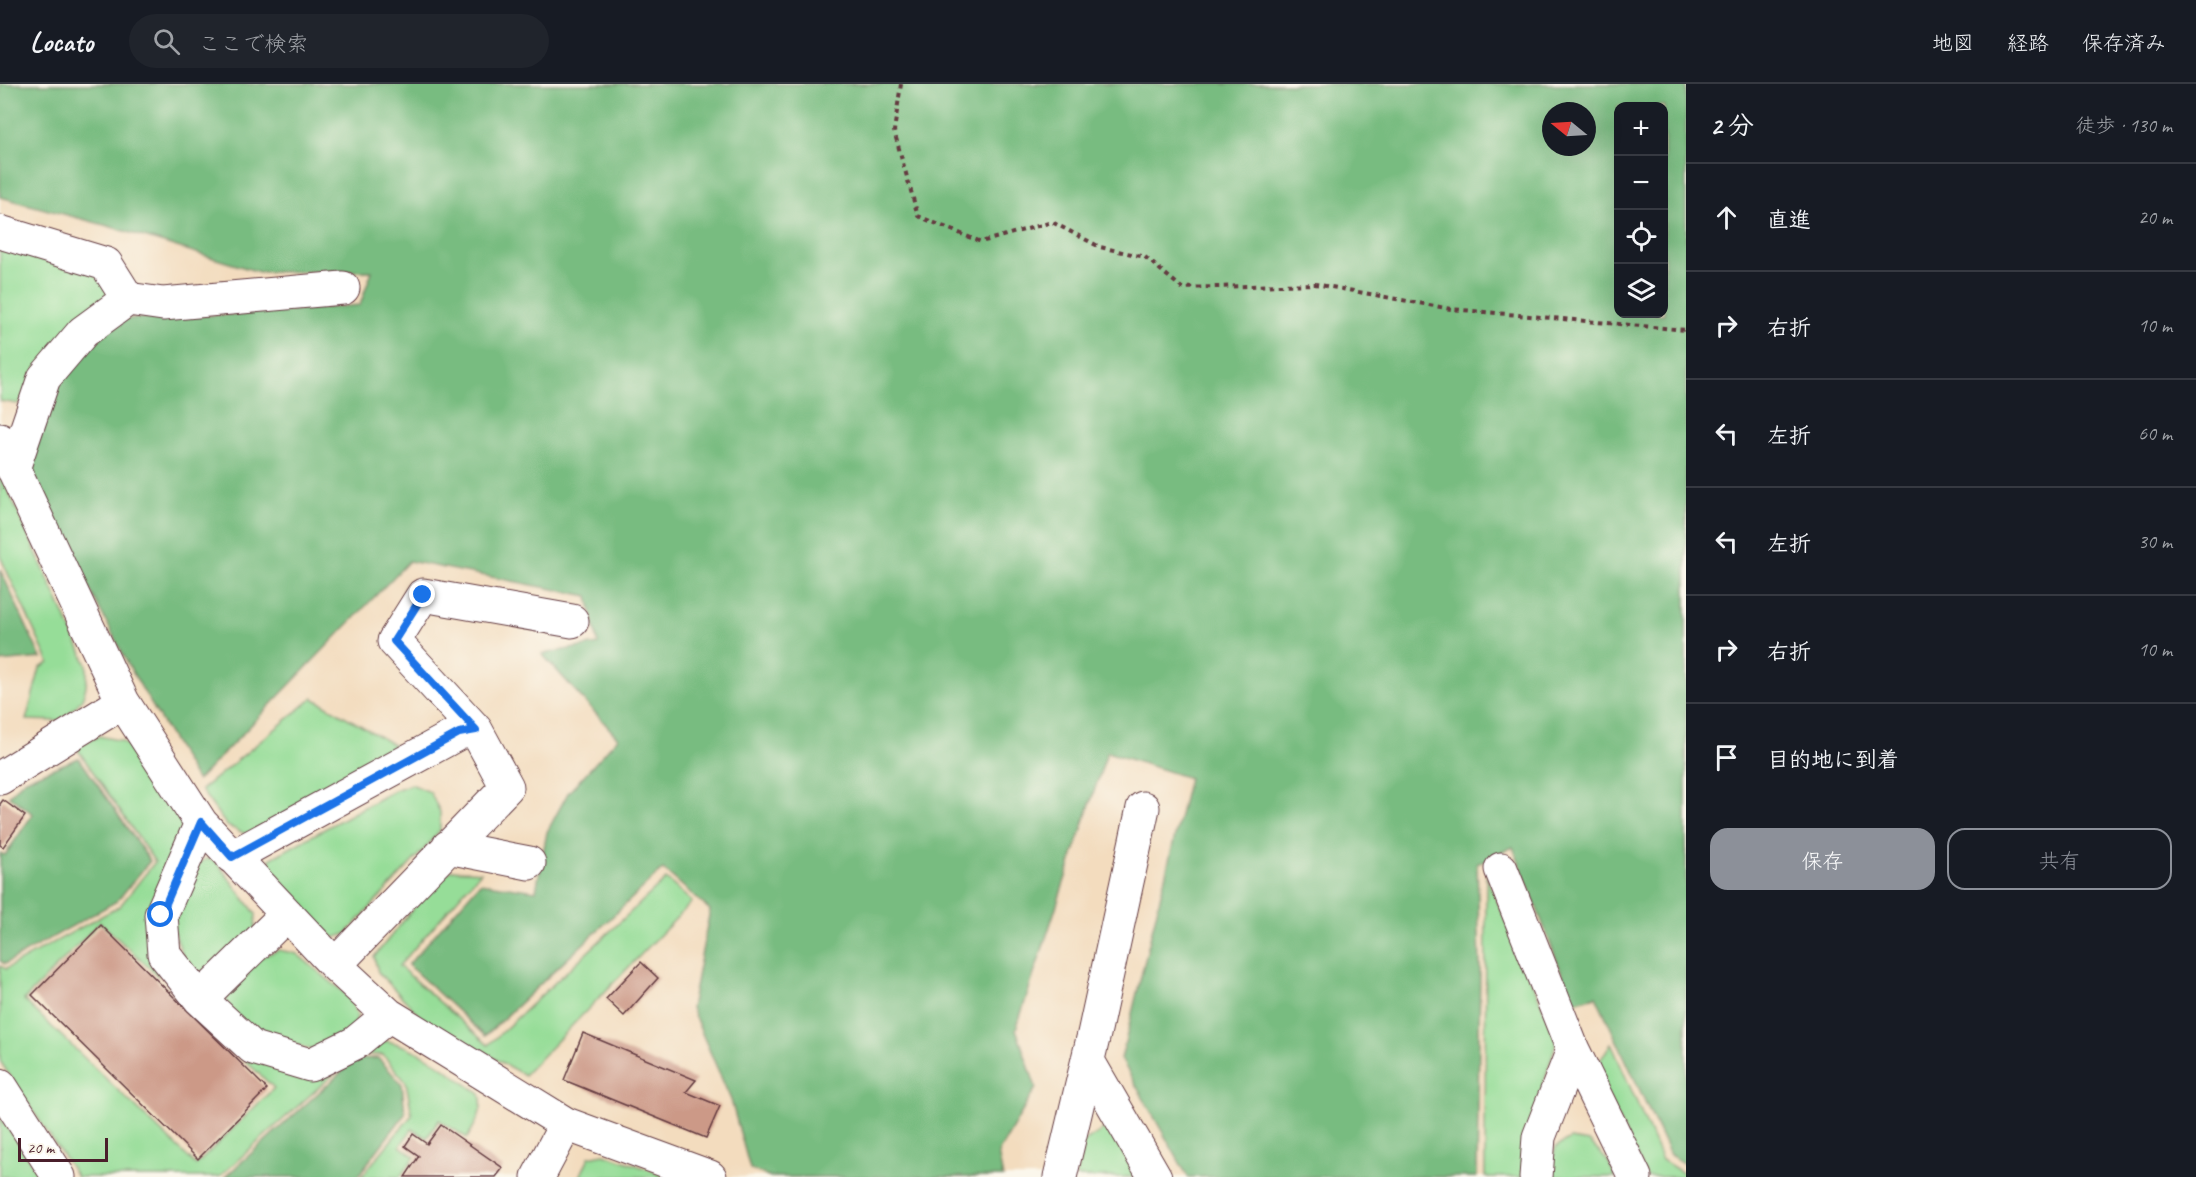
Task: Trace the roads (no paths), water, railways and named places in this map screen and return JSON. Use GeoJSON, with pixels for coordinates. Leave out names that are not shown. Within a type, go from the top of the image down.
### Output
{"type":"FeatureCollection","features":[{"type":"Feature","properties":{"kind":"street"},"geometry":{"type":"LineString","coordinates":[[0,232],[105,264],[128,299]]}},
{"type":"Feature","properties":{"kind":"street"},"geometry":{"type":"LineString","coordinates":[[343,288],[163,304],[128,299],[83,332],[44,378],[7,454],[123,702],[201,822],[335,965],[389,1015],[566,1124],[710,1177]]}},
{"type":"Feature","properties":{"kind":"street"},"geometry":{"type":"LineString","coordinates":[[335,965],[507,787],[476,730],[394,641],[423,595],[572,621]]}},
{"type":"Feature","properties":{"kind":"street"},"geometry":{"type":"LineString","coordinates":[[0,778],[123,702]]}},
{"type":"Feature","properties":{"kind":"street"},"geometry":{"type":"LineString","coordinates":[[232,857],[459,733],[476,730]]}},
{"type":"Feature","properties":{"kind":"street"},"geometry":{"type":"LineString","coordinates":[[1060,1177],[1088,1061],[1143,808]]}},
{"type":"Feature","properties":{"kind":"street"},"geometry":{"type":"LineString","coordinates":[[201,822],[161,915],[164,954],[200,999],[253,1048],[310,1065],[355,1043],[389,1015]]}},
{"type":"Feature","properties":{"kind":"street"},"geometry":{"type":"LineString","coordinates":[[448,847],[529,863]]}},
{"type":"Feature","properties":{"kind":"street"},"geometry":{"type":"LineString","coordinates":[[1502,869],[1573,1050],[1635,1177]]}},
{"type":"Feature","properties":{"kind":"street"},"geometry":{"type":"LineString","coordinates":[[200,999],[287,914]]}},
{"type":"Feature","properties":{"kind":"street"},"geometry":{"type":"LineString","coordinates":[[1536,1177],[1539,1137],[1573,1050]]}},
{"type":"Feature","properties":{"kind":"street"},"geometry":{"type":"LineString","coordinates":[[1088,1061],[1155,1177]]}},
{"type":"Feature","properties":{"kind":"street"},"geometry":{"type":"LineString","coordinates":[[0,1085],[59,1177]]}},
{"type":"Feature","properties":{"kind":"street"},"geometry":{"type":"LineString","coordinates":[[538,1177],[566,1124]]}}]}
